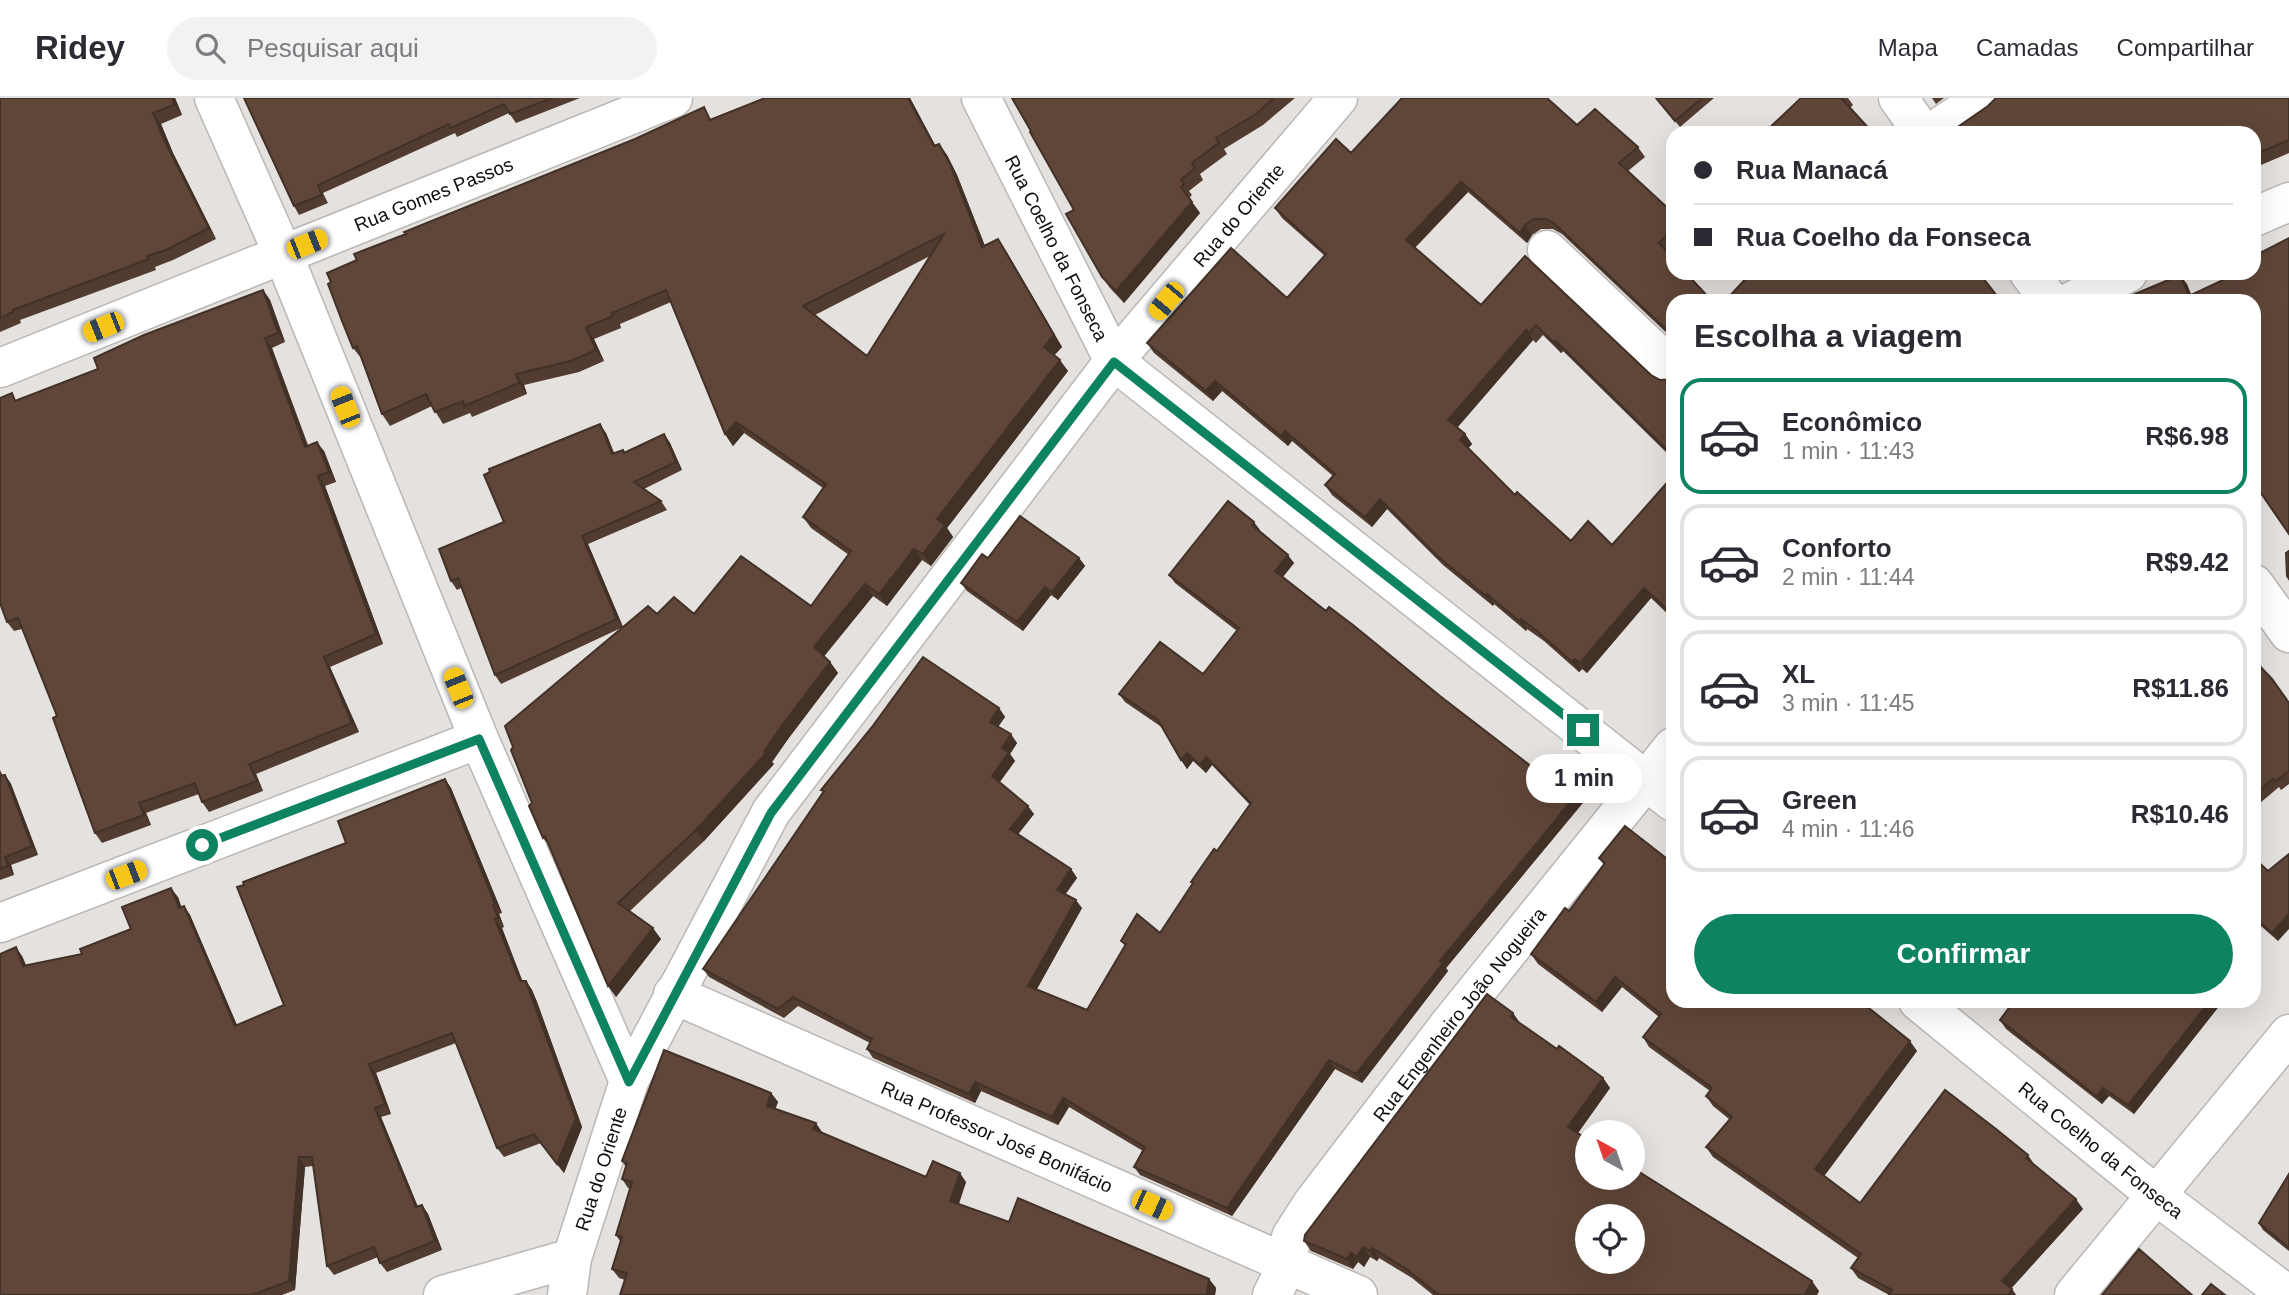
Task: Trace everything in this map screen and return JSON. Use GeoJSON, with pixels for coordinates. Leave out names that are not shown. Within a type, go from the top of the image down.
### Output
{"type":"FeatureCollection","features":[{"type":"Feature","properties":{"kind":"street"},"geometry":{"type":"LineString","coordinates":[[214,98],[283,254],[479,739],[629,1082]]}},
{"type":"Feature","properties":{"kind":"street","name":"Rua Gomes Passos"},"geometry":{"type":"LineString","coordinates":[[0,368],[673,98]]}},
{"type":"Feature","properties":{"kind":"street","name":"Rua Coelho da Fonseca"},"geometry":{"type":"LineString","coordinates":[[981,98],[1114,362],[1660,791]]}},
{"type":"Feature","properties":{"kind":"street","name":"Rua do Oriente"},"geometry":{"type":"LineString","coordinates":[[567,1295],[572,1258],[629,1082],[673,994],[771,813],[1114,362],[1338,98]]}},
{"type":"Feature","properties":{"kind":"street"},"geometry":{"type":"LineString","coordinates":[[1898,98],[1918,126]]}},
{"type":"Feature","properties":{"kind":"street"},"geometry":{"type":"LineString","coordinates":[[1941,126],[1983,98]]}},
{"type":"Feature","properties":{"kind":"street"},"geometry":{"type":"LineString","coordinates":[[2261,214],[2289,202]]}},
{"type":"Feature","properties":{"kind":"street"},"geometry":{"type":"LineString","coordinates":[[1547,250],[1666,362]]}},
{"type":"Feature","properties":{"kind":"street"},"geometry":{"type":"LineString","coordinates":[[2086,294],[2114,280]]}},
{"type":"Feature","properties":{"kind":"street"},"geometry":{"type":"LineString","coordinates":[[2261,594],[2289,633]]}},
{"type":"Feature","properties":{"kind":"street"},"geometry":{"type":"LineString","coordinates":[[0,923],[479,739]]}},
{"type":"Feature","properties":{"kind":"street","name":"Rua Engenheiro João Nogueira"},"geometry":{"type":"LineString","coordinates":[[1279,1280],[1291,1237],[1312,1204],[1448,1026],[1660,791],[1666,771]]}},
{"type":"Feature","properties":{"kind":"street","name":"Rua Professor José Bonifácio"},"geometry":{"type":"LineString","coordinates":[[673,994],[1279,1280],[1358,1295]]}},
{"type":"Feature","properties":{"kind":"street","name":"Rua Coelho da Fonseca"},"geometry":{"type":"LineString","coordinates":[[1927,1008],[2157,1196],[2288,1295]]}},
{"type":"Feature","properties":{"kind":"street"},"geometry":{"type":"LineString","coordinates":[[2074,1295],[2289,1034]]}},
{"type":"Feature","properties":{"kind":"street"},"geometry":{"type":"LineString","coordinates":[[443,1295],[572,1258]]}},
{"type":"Feature","properties":{"kind":"building"},"geometry":{"type":"Polygon","coordinates":[[[0,98],[172,98],[174,105],[153,113],[209,228],[166,250],[147,256],[149,259],[13,310],[0,318],[0,98]]]}},
{"type":"Feature","properties":{"kind":"building"},"geometry":{"type":"Polygon","coordinates":[[[244,98],[552,98],[510,114],[504,104],[451,128],[449,124],[318,185],[322,195],[294,206],[244,98]]]}},
{"type":"Feature","properties":{"kind":"building"},"geometry":{"type":"Polygon","coordinates":[[[765,98],[908,98],[934,146],[939,144],[950,164],[982,247],[998,239],[1054,335],[1044,347],[1060,360],[937,519],[945,525],[923,554],[914,549],[879,594],[865,584],[814,647],[830,662],[780,728],[764,752],[766,753],[696,830],[618,903],[653,928],[608,986],[545,836],[543,838],[529,806],[532,803],[511,750],[513,747],[505,726],[648,606],[657,614],[674,597],[694,614],[741,556],[811,606],[851,551],[803,517],[826,484],[736,422],[725,434],[666,290],[586,327],[596,350],[571,361],[516,374],[519,383],[464,406],[463,401],[435,412],[426,394],[382,414],[357,346],[353,348],[342,321],[328,284],[331,282],[327,273],[357,260],[354,254],[635,139],[704,107],[710,120],[765,98]],[[944,234],[803,306],[867,356],[944,234]]]}},
{"type":"Feature","properties":{"kind":"building"},"geometry":{"type":"Polygon","coordinates":[[[1012,98],[1274,98],[1256,114],[1216,138],[1219,143],[1192,163],[1195,168],[1181,180],[1184,184],[1181,187],[1192,202],[1116,291],[1102,277],[1066,214],[1074,210],[1012,98]]]}},
{"type":"Feature","properties":{"kind":"building"},"geometry":{"type":"Polygon","coordinates":[[[1402,98],[1547,98],[1577,125],[1595,109],[1638,147],[1619,163],[1666,207],[1666,236],[1659,243],[1666,250],[1666,280],[1692,280],[1706,294],[1666,294],[1666,329],[1555,224],[1546,219],[1534,219],[1525,225],[1520,233],[1461,182],[1406,240],[1481,305],[1525,256],[1651,375],[1660,380],[1666,380],[1666,449],[1556,341],[1554,343],[1536,325],[1529,333],[1526,330],[1448,420],[1465,434],[1460,440],[1515,495],[1517,492],[1571,541],[1588,521],[1612,545],[1666,484],[1666,608],[1644,588],[1580,663],[1575,659],[1572,662],[1537,631],[1521,619],[1519,621],[1436,555],[1380,499],[1365,517],[1325,485],[1335,474],[1285,431],[1281,436],[1215,381],[1206,391],[1147,343],[1231,248],[1287,298],[1326,254],[1275,208],[1336,139],[1351,153],[1402,98]]]}},
{"type":"Feature","properties":{"kind":"building"},"geometry":{"type":"Polygon","coordinates":[[[1656,98],[1702,98],[1675,121],[1656,98]]]}},
{"type":"Feature","properties":{"kind":"building"},"geometry":{"type":"Polygon","coordinates":[[[1801,98],[1843,98],[1867,126],[1771,126],[1801,98]]]}},
{"type":"Feature","properties":{"kind":"building"},"geometry":{"type":"Polygon","coordinates":[[[1996,98],[2289,98],[2289,140],[2261,152],[2261,126],[1959,126],[1996,98]]]}},
{"type":"Feature","properties":{"kind":"building"},"geometry":{"type":"Polygon","coordinates":[[[2289,238],[2289,534],[2261,493],[2261,294],[2193,294],[2223,280],[2261,280],[2261,252],[2289,238]]]}},
{"type":"Feature","properties":{"kind":"building"},"geometry":{"type":"Polygon","coordinates":[[[1744,280],[1984,280],[1996,294],[1732,294],[1744,280]]]}},
{"type":"Feature","properties":{"kind":"building"},"geometry":{"type":"Polygon","coordinates":[[[2168,280],[2182,280],[2188,294],[2135,294],[2168,280]]]}},
{"type":"Feature","properties":{"kind":"building"},"geometry":{"type":"Polygon","coordinates":[[[263,290],[278,333],[265,338],[305,447],[317,442],[329,472],[318,476],[376,634],[324,657],[352,723],[249,764],[257,781],[202,802],[195,783],[139,803],[144,815],[95,833],[53,718],[57,716],[18,618],[7,622],[0,603],[0,398],[12,393],[15,401],[98,369],[94,358],[144,335],[263,290]]]}},
{"type":"Feature","properties":{"kind":"building"},"geometry":{"type":"Polygon","coordinates":[[[600,424],[612,454],[623,450],[624,453],[664,434],[676,462],[634,482],[661,501],[582,536],[617,619],[495,675],[458,578],[451,581],[439,549],[504,522],[484,475],[490,472],[489,469],[600,424]]]}},
{"type":"Feature","properties":{"kind":"building"},"geometry":{"type":"Polygon","coordinates":[[[1228,501],[1288,555],[1275,571],[1326,611],[1329,607],[1353,625],[1536,770],[1538,768],[1549,777],[1560,764],[1585,784],[1440,961],[1443,963],[1356,1074],[1329,1060],[1227,1208],[1134,1167],[1145,1147],[1063,1098],[1052,1117],[975,1082],[969,1094],[867,1049],[872,1039],[793,997],[778,1009],[703,969],[824,791],[821,790],[872,727],[923,657],[999,708],[990,722],[1011,734],[1002,748],[1009,752],[992,776],[1028,806],[1010,829],[1071,869],[1057,890],[1076,900],[1028,986],[1087,1010],[1126,944],[1121,941],[1137,914],[1160,933],[1214,849],[1217,851],[1251,803],[1206,757],[1200,765],[1187,753],[1181,760],[1158,720],[1119,694],[1160,642],[1203,674],[1239,628],[1169,575],[1228,501]]]}},
{"type":"Feature","properties":{"kind":"building"},"geometry":{"type":"Polygon","coordinates":[[[1020,516],[1079,558],[1052,592],[1045,587],[1017,622],[961,583],[982,554],[988,558],[1020,516]]]}},
{"type":"Feature","properties":{"kind":"building"},"geometry":{"type":"Polygon","coordinates":[[[2289,551],[2289,579],[2286,553],[2289,551]]]}},
{"type":"Feature","properties":{"kind":"building"},"geometry":{"type":"Polygon","coordinates":[[[2261,667],[2289,703],[2289,771],[2276,781],[2273,779],[2261,789],[2261,667]]]}},
{"type":"Feature","properties":{"kind":"building"},"geometry":{"type":"Polygon","coordinates":[[[5,775],[32,846],[5,857],[8,866],[0,869],[0,776],[5,775]]]}},
{"type":"Feature","properties":{"kind":"building"},"geometry":{"type":"Polygon","coordinates":[[[445,779],[495,904],[493,905],[498,918],[495,919],[520,981],[526,981],[576,1118],[557,1164],[534,1134],[497,1148],[452,1033],[369,1064],[385,1104],[375,1108],[416,1207],[422,1205],[435,1241],[380,1263],[374,1247],[327,1266],[312,1157],[299,1157],[289,1281],[252,1295],[0,1295],[0,954],[16,947],[23,966],[82,954],[80,949],[131,929],[122,907],[171,888],[179,908],[184,906],[235,1026],[284,1005],[237,887],[244,885],[243,882],[346,843],[338,821],[445,779]]]}},
{"type":"Feature","properties":{"kind":"building"},"geometry":{"type":"Polygon","coordinates":[[[1625,826],[1666,858],[1666,1008],[1869,1008],[1910,1041],[1815,1169],[1860,1203],[1945,1090],[2028,1155],[2026,1158],[2076,1199],[2002,1281],[2012,1289],[2008,1295],[1889,1295],[1892,1290],[1851,1268],[1861,1254],[1706,1147],[1732,1117],[1706,1096],[1712,1088],[1643,1037],[1661,1014],[1615,977],[1596,1002],[1531,954],[1565,908],[1569,911],[1605,863],[1599,858],[1625,826]]]}},
{"type":"Feature","properties":{"kind":"building"},"geometry":{"type":"Polygon","coordinates":[[[2289,854],[2289,914],[2272,933],[2261,923],[2261,864],[2268,871],[2289,854]]]}},
{"type":"Feature","properties":{"kind":"building"},"geometry":{"type":"Polygon","coordinates":[[[1487,994],[1513,1013],[1511,1017],[1557,1049],[1559,1046],[1603,1078],[1568,1127],[1575,1131],[1575,1190],[1645,1190],[1645,1176],[1812,1281],[1805,1295],[1439,1295],[1405,1268],[1372,1248],[1370,1251],[1363,1247],[1357,1257],[1351,1253],[1347,1259],[1304,1241],[1305,1235],[1487,994]]]}},
{"type":"Feature","properties":{"kind":"building"},"geometry":{"type":"Polygon","coordinates":[[[2009,1008],[2204,1008],[2128,1105],[2103,1088],[2096,1096],[2000,1020],[2009,1008]]]}},
{"type":"Feature","properties":{"kind":"building"},"geometry":{"type":"Polygon","coordinates":[[[664,1050],[771,1093],[767,1106],[816,1123],[813,1129],[926,1177],[933,1161],[960,1173],[950,1201],[1009,1222],[1018,1198],[1209,1279],[1207,1295],[620,1295],[627,1273],[612,1269],[622,1237],[616,1235],[632,1182],[622,1179],[627,1163],[622,1161],[664,1050]]]}},
{"type":"Feature","properties":{"kind":"building"},"geometry":{"type":"Polygon","coordinates":[[[2289,1174],[2289,1248],[2259,1223],[2289,1174]]]}},
{"type":"Feature","properties":{"kind":"building"},"geometry":{"type":"Polygon","coordinates":[[[2139,1249],[2192,1295],[2102,1295],[2139,1249]]]}},
{"type":"Feature","properties":{"kind":"building"},"geometry":{"type":"Polygon","coordinates":[[[2211,1284],[2225,1295],[2202,1295],[2211,1284]]]}},
{"type":"Feature","properties":{"kind":"route"},"geometry":{"type":"LineString","coordinates":[[202,845],[479,739],[629,1082],[673,994],[771,813],[1114,362],[1583,730]]}}]}
